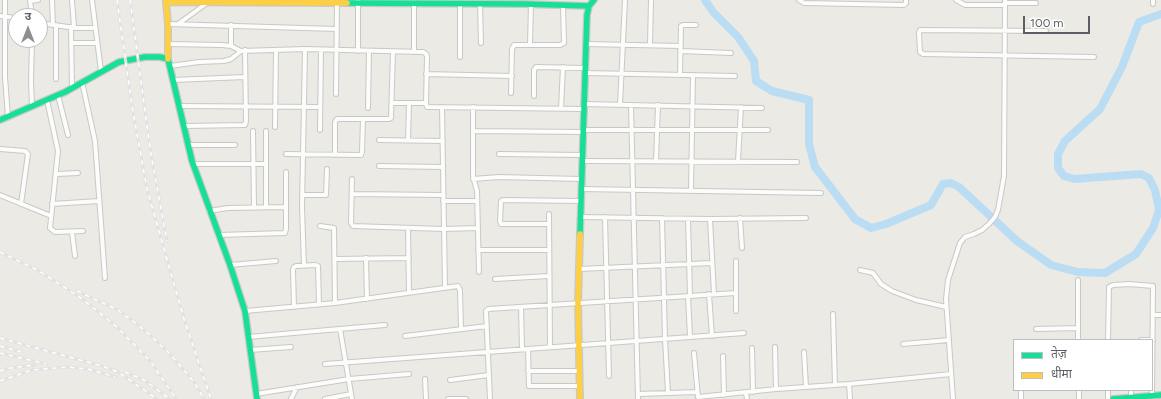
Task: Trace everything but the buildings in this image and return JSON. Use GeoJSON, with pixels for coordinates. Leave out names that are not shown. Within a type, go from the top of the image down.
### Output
{"type":"FeatureCollection","features":[{"type":"Feature","properties":{"kind":"street"},"geometry":{"type":"LineString","coordinates":[[5,0],[5,34],[2,68],[8,117]]}},
{"type":"Feature","properties":{"kind":"street"},"geometry":{"type":"LineString","coordinates":[[30,1],[38,0]]}},
{"type":"Feature","properties":{"kind":"street"},"geometry":{"type":"LineString","coordinates":[[52,0],[55,25],[56,79]]}},
{"type":"Feature","properties":{"kind":"street"},"geometry":{"type":"LineString","coordinates":[[72,0],[72,88]]}},
{"type":"Feature","properties":{"kind":"street"},"geometry":{"type":"LineString","coordinates":[[92,0],[102,71]]}},
{"type":"Feature","properties":{"kind":"street"},"geometry":{"type":"LineString","coordinates":[[580,399],[578,303],[580,201],[587,15],[589,6],[594,0]]}},
{"type":"Feature","properties":{"kind":"street"},"geometry":{"type":"LineString","coordinates":[[620,105],[625,0]]}},
{"type":"Feature","properties":{"kind":"street"},"geometry":{"type":"LineString","coordinates":[[650,45],[651,0]]}},
{"type":"Feature","properties":{"kind":"street"},"geometry":{"type":"LineString","coordinates":[[799,0],[804,3],[827,1],[885,2],[904,4],[906,3],[906,0]]}},
{"type":"Feature","properties":{"kind":"street"},"geometry":{"type":"LineString","coordinates":[[956,0],[965,5],[1036,2]]}},
{"type":"Feature","properties":{"kind":"street"},"geometry":{"type":"LineString","coordinates":[[409,374],[349,379],[297,387],[256,396],[245,311],[193,164],[168,59],[168,24],[166,2],[337,3],[358,1],[458,2],[480,4],[513,2],[561,3],[589,6]]}},
{"type":"Feature","properties":{"kind":"street"},"geometry":{"type":"LineString","coordinates":[[358,1],[358,51]]}},
{"type":"Feature","properties":{"kind":"street"},"geometry":{"type":"LineString","coordinates":[[178,24],[207,2]]}},
{"type":"Feature","properties":{"kind":"street"},"geometry":{"type":"LineString","coordinates":[[411,2],[414,52]]}},
{"type":"Feature","properties":{"kind":"street"},"geometry":{"type":"LineString","coordinates":[[458,2],[460,57]]}},
{"type":"Feature","properties":{"kind":"street"},"geometry":{"type":"LineString","coordinates":[[336,94],[337,3]]}},
{"type":"Feature","properties":{"kind":"street"},"geometry":{"type":"LineString","coordinates":[[527,3],[530,45]]}},
{"type":"Feature","properties":{"kind":"street"},"geometry":{"type":"LineString","coordinates":[[511,94],[512,47],[516,45],[560,45],[564,43],[561,3]]}},
{"type":"Feature","properties":{"kind":"street"},"geometry":{"type":"LineString","coordinates":[[953,399],[946,307],[948,280],[960,243],[965,237],[974,234],[989,224],[995,217],[998,210],[1004,176],[1005,3]]}},
{"type":"Feature","properties":{"kind":"street"},"geometry":{"type":"LineString","coordinates":[[480,4],[481,43]]}},
{"type":"Feature","properties":{"kind":"street"},"geometry":{"type":"LineString","coordinates":[[0,16],[8,17]]}},
{"type":"Feature","properties":{"kind":"street"},"geometry":{"type":"LineString","coordinates":[[48,24],[95,28]]}},
{"type":"Feature","properties":{"kind":"street"},"geometry":{"type":"LineString","coordinates":[[168,24],[337,29]]}},
{"type":"Feature","properties":{"kind":"street"},"geometry":{"type":"LineString","coordinates":[[680,75],[681,26],[696,24]]}},
{"type":"Feature","properties":{"kind":"street"},"geometry":{"type":"LineString","coordinates":[[231,26],[231,46]]}},
{"type":"Feature","properties":{"kind":"street"},"geometry":{"type":"LineString","coordinates":[[1046,31],[920,30],[921,54],[1094,57]]}},
{"type":"Feature","properties":{"kind":"street"},"geometry":{"type":"LineString","coordinates":[[0,34],[5,34]]}},
{"type":"Feature","properties":{"kind":"street"},"geometry":{"type":"LineString","coordinates":[[71,43],[97,43]]}},
{"type":"Feature","properties":{"kind":"street"},"geometry":{"type":"LineString","coordinates":[[168,44],[231,46],[243,51],[305,49],[423,52],[426,54],[427,107],[561,108],[584,106],[658,105],[762,108]]}},
{"type":"Feature","properties":{"kind":"street"},"geometry":{"type":"LineString","coordinates":[[586,44],[680,46]]}},
{"type":"Feature","properties":{"kind":"street"},"geometry":{"type":"LineString","coordinates":[[32,48],[32,106]]}},
{"type":"Feature","properties":{"kind":"street"},"geometry":{"type":"LineString","coordinates":[[304,266],[303,154],[305,49]]}},
{"type":"Feature","properties":{"kind":"street"},"geometry":{"type":"LineString","coordinates":[[274,127],[276,50]]}},
{"type":"Feature","properties":{"kind":"street"},"geometry":{"type":"LineString","coordinates":[[320,130],[321,50]]}},
{"type":"Feature","properties":{"kind":"street"},"geometry":{"type":"LineString","coordinates":[[170,66],[199,62],[224,61],[231,59],[243,51]]}},
{"type":"Feature","properties":{"kind":"street"},"geometry":{"type":"LineString","coordinates":[[185,126],[245,125],[246,106],[243,51]]}},
{"type":"Feature","properties":{"kind":"street"},"geometry":{"type":"LineString","coordinates":[[368,108],[369,51]]}},
{"type":"Feature","properties":{"kind":"street"},"geometry":{"type":"LineString","coordinates":[[680,51],[731,53]]}},
{"type":"Feature","properties":{"kind":"street"},"geometry":{"type":"LineString","coordinates":[[335,155],[336,120],[390,119],[392,116],[392,52]]}},
{"type":"Feature","properties":{"kind":"street"},"geometry":{"type":"LineString","coordinates":[[0,120],[58,95],[119,62],[145,57],[168,59]]}},
{"type":"Feature","properties":{"kind":"street"},"geometry":{"type":"LineString","coordinates":[[534,96],[535,68],[538,67],[563,67],[585,71],[622,74],[736,76]]}},
{"type":"Feature","properties":{"kind":"street"},"geometry":{"type":"LineString","coordinates":[[561,108],[563,67]]}},
{"type":"Feature","properties":{"kind":"street"},"geometry":{"type":"LineString","coordinates":[[426,74],[512,76]]}},
{"type":"Feature","properties":{"kind":"street"},"geometry":{"type":"LineString","coordinates":[[691,190],[693,75]]}},
{"type":"Feature","properties":{"kind":"street"},"geometry":{"type":"LineString","coordinates":[[173,80],[245,78]]}},
{"type":"Feature","properties":{"kind":"street"},"geometry":{"type":"LineString","coordinates":[[82,82],[95,141],[105,278]]}},
{"type":"Feature","properties":{"kind":"street"},"geometry":{"type":"LineString","coordinates":[[58,95],[68,135]]}},
{"type":"Feature","properties":{"kind":"street"},"geometry":{"type":"LineString","coordinates":[[47,100],[57,146],[56,174],[50,228],[53,231],[83,231]]}},
{"type":"Feature","properties":{"kind":"street"},"geometry":{"type":"LineString","coordinates":[[408,140],[409,102]]}},
{"type":"Feature","properties":{"kind":"street"},"geometry":{"type":"LineString","coordinates":[[392,103],[426,102]]}},
{"type":"Feature","properties":{"kind":"street"},"geometry":{"type":"LineString","coordinates":[[631,105],[638,399]]}},
{"type":"Feature","properties":{"kind":"street"},"geometry":{"type":"LineString","coordinates":[[656,161],[658,105]]}},
{"type":"Feature","properties":{"kind":"street"},"geometry":{"type":"LineString","coordinates":[[180,106],[320,106]]}},
{"type":"Feature","properties":{"kind":"street"},"geometry":{"type":"LineString","coordinates":[[442,107],[445,288]]}},
{"type":"Feature","properties":{"kind":"street"},"geometry":{"type":"LineString","coordinates":[[473,107],[473,179],[476,187],[477,201],[479,272]]}},
{"type":"Feature","properties":{"kind":"street"},"geometry":{"type":"LineString","coordinates":[[738,161],[741,107]]}},
{"type":"Feature","properties":{"kind":"street"},"geometry":{"type":"LineString","coordinates":[[286,154],[360,155],[362,154],[363,119]]}},
{"type":"Feature","properties":{"kind":"street"},"geometry":{"type":"LineString","coordinates":[[473,131],[768,130]]}},
{"type":"Feature","properties":{"kind":"street"},"geometry":{"type":"LineString","coordinates":[[253,131],[254,208]]}},
{"type":"Feature","properties":{"kind":"street"},"geometry":{"type":"LineString","coordinates":[[266,131],[266,207]]}},
{"type":"Feature","properties":{"kind":"street"},"geometry":{"type":"LineString","coordinates":[[379,140],[442,141]]}},
{"type":"Feature","properties":{"kind":"street"},"geometry":{"type":"LineString","coordinates":[[189,145],[234,145]]}},
{"type":"Feature","properties":{"kind":"street"},"geometry":{"type":"LineString","coordinates":[[0,148],[25,152],[28,154],[21,204]]}},
{"type":"Feature","properties":{"kind":"street"},"geometry":{"type":"LineString","coordinates":[[499,154],[633,161],[797,162]]}},
{"type":"Feature","properties":{"kind":"street"},"geometry":{"type":"LineString","coordinates":[[193,164],[266,164]]}},
{"type":"Feature","properties":{"kind":"street"},"geometry":{"type":"LineString","coordinates":[[379,166],[443,168]]}},
{"type":"Feature","properties":{"kind":"street"},"geometry":{"type":"LineString","coordinates":[[303,195],[326,195],[327,169]]}},
{"type":"Feature","properties":{"kind":"street"},"geometry":{"type":"LineString","coordinates":[[219,235],[285,233],[286,172]]}},
{"type":"Feature","properties":{"kind":"street"},"geometry":{"type":"LineString","coordinates":[[56,174],[78,173]]}},
{"type":"Feature","properties":{"kind":"street"},"geometry":{"type":"LineString","coordinates":[[473,179],[499,177],[581,179]]}},
{"type":"Feature","properties":{"kind":"street"},"geometry":{"type":"LineString","coordinates":[[352,179],[351,223],[353,226],[444,229],[477,228]]}},
{"type":"Feature","properties":{"kind":"street"},"geometry":{"type":"LineString","coordinates":[[581,189],[821,193]]}},
{"type":"Feature","properties":{"kind":"street"},"geometry":{"type":"LineString","coordinates":[[352,194],[443,196]]}},
{"type":"Feature","properties":{"kind":"street"},"geometry":{"type":"LineString","coordinates":[[0,195],[51,216]]}},
{"type":"Feature","properties":{"kind":"street"},"geometry":{"type":"LineString","coordinates":[[52,204],[99,201]]}},
{"type":"Feature","properties":{"kind":"street"},"geometry":{"type":"LineString","coordinates":[[443,201],[477,201]]}},
{"type":"Feature","properties":{"kind":"street"},"geometry":{"type":"LineString","coordinates":[[549,224],[501,224],[501,201],[580,201]]}},
{"type":"Feature","properties":{"kind":"street"},"geometry":{"type":"LineString","coordinates":[[209,211],[228,208],[286,207]]}},
{"type":"Feature","properties":{"kind":"street"},"geometry":{"type":"LineString","coordinates":[[549,214],[550,348]]}},
{"type":"Feature","properties":{"kind":"street"},"geometry":{"type":"LineString","coordinates":[[580,217],[688,219],[806,218]]}},
{"type":"Feature","properties":{"kind":"street"},"geometry":{"type":"LineString","coordinates":[[605,217],[609,376]]}},
{"type":"Feature","properties":{"kind":"street"},"geometry":{"type":"LineString","coordinates":[[662,218],[668,393]]}},
{"type":"Feature","properties":{"kind":"street"},"geometry":{"type":"LineString","coordinates":[[740,218],[742,248]]}},
{"type":"Feature","properties":{"kind":"street"},"geometry":{"type":"LineString","coordinates":[[688,219],[690,337]]}},
{"type":"Feature","properties":{"kind":"street"},"geometry":{"type":"LineString","coordinates":[[710,219],[712,263],[712,336]]}},
{"type":"Feature","properties":{"kind":"street"},"geometry":{"type":"LineString","coordinates":[[320,226],[334,228],[335,303]]}},
{"type":"Feature","properties":{"kind":"street"},"geometry":{"type":"LineString","coordinates":[[408,228],[409,293]]}},
{"type":"Feature","properties":{"kind":"street"},"geometry":{"type":"LineString","coordinates":[[72,232],[74,256]]}},
{"type":"Feature","properties":{"kind":"street"},"geometry":{"type":"LineString","coordinates":[[478,250],[549,250]]}},
{"type":"Feature","properties":{"kind":"street"},"geometry":{"type":"LineString","coordinates":[[366,258],[367,299]]}},
{"type":"Feature","properties":{"kind":"street"},"geometry":{"type":"LineString","coordinates":[[335,259],[409,258]]}},
{"type":"Feature","properties":{"kind":"street"},"geometry":{"type":"LineString","coordinates":[[230,265],[276,261]]}},
{"type":"Feature","properties":{"kind":"street"},"geometry":{"type":"LineString","coordinates":[[736,261],[736,311]]}},
{"type":"Feature","properties":{"kind":"street"},"geometry":{"type":"LineString","coordinates":[[579,269],[712,263]]}},
{"type":"Feature","properties":{"kind":"street"},"geometry":{"type":"LineString","coordinates":[[294,307],[293,268],[296,266],[318,266],[319,304]]}},
{"type":"Feature","properties":{"kind":"street"},"geometry":{"type":"LineString","coordinates":[[860,270],[873,273],[881,284],[892,291],[916,300],[946,307]]}},
{"type":"Feature","properties":{"kind":"street"},"geometry":{"type":"LineString","coordinates":[[496,279],[549,276]]}},
{"type":"Feature","properties":{"kind":"street"},"geometry":{"type":"LineString","coordinates":[[1078,280],[1078,339]]}},
{"type":"Feature","properties":{"kind":"street"},"geometry":{"type":"LineString","coordinates":[[1108,339],[1108,292],[1110,286],[1129,284],[1153,286],[1153,340]]}},
{"type":"Feature","properties":{"kind":"street"},"geometry":{"type":"LineString","coordinates":[[245,311],[335,303],[456,286],[460,288],[461,328]]}},
{"type":"Feature","properties":{"kind":"street"},"geometry":{"type":"LineString","coordinates":[[490,399],[486,311],[488,309],[736,293]]}},
{"type":"Feature","properties":{"kind":"street"},"geometry":{"type":"LineString","coordinates":[[521,307],[522,350]]}},
{"type":"Feature","properties":{"kind":"street"},"geometry":{"type":"LineString","coordinates":[[833,314],[835,385]]}},
{"type":"Feature","properties":{"kind":"street"},"geometry":{"type":"LineString","coordinates":[[1153,315],[1161,315]]}},
{"type":"Feature","properties":{"kind":"street"},"geometry":{"type":"LineString","coordinates":[[248,337],[385,325]]}},
{"type":"Feature","properties":{"kind":"street"},"geometry":{"type":"LineString","coordinates":[[405,336],[487,326]]}},
{"type":"Feature","properties":{"kind":"street"},"geometry":{"type":"LineString","coordinates":[[1036,328],[1078,328]]}},
{"type":"Feature","properties":{"kind":"street"},"geometry":{"type":"LineString","coordinates":[[325,399],[351,397],[340,329]]}},
{"type":"Feature","properties":{"kind":"street"},"geometry":{"type":"LineString","coordinates":[[325,364],[744,333]]}},
{"type":"Feature","properties":{"kind":"street"},"geometry":{"type":"LineString","coordinates":[[902,344],[949,340]]}},
{"type":"Feature","properties":{"kind":"street"},"geometry":{"type":"LineString","coordinates":[[250,350],[291,347]]}},
{"type":"Feature","properties":{"kind":"street"},"geometry":{"type":"LineString","coordinates":[[775,347],[776,389]]}},
{"type":"Feature","properties":{"kind":"street"},"geometry":{"type":"LineString","coordinates":[[752,348],[753,392]]}},
{"type":"Feature","properties":{"kind":"street"},"geometry":{"type":"LineString","coordinates":[[528,349],[529,386],[579,386]]}},
{"type":"Feature","properties":{"kind":"street"},"geometry":{"type":"LineString","coordinates":[[804,352],[806,387]]}},
{"type":"Feature","properties":{"kind":"street"},"geometry":{"type":"LineString","coordinates":[[694,353],[697,396],[699,397],[951,374]]}},
{"type":"Feature","properties":{"kind":"street"},"geometry":{"type":"LineString","coordinates":[[723,356],[724,395]]}},
{"type":"Feature","properties":{"kind":"street"},"geometry":{"type":"LineString","coordinates":[[528,371],[579,371]]}},
{"type":"Feature","properties":{"kind":"street"},"geometry":{"type":"LineString","coordinates":[[450,380],[489,375]]}},
{"type":"Feature","properties":{"kind":"street"},"geometry":{"type":"LineString","coordinates":[[425,379],[426,399]]}},
{"type":"Feature","properties":{"kind":"street"},"geometry":{"type":"LineString","coordinates":[[849,384],[850,399]]}},
{"type":"Feature","properties":{"kind":"street"},"geometry":{"type":"LineString","coordinates":[[291,399],[297,387]]}},
{"type":"Feature","properties":{"kind":"street"},"geometry":{"type":"LineString","coordinates":[[1131,391],[1131,398]]}},
{"type":"Feature","properties":{"kind":"street"},"geometry":{"type":"LineString","coordinates":[[638,394],[697,392]]}},
{"type":"Feature","properties":{"kind":"street"},"geometry":{"type":"LineString","coordinates":[[746,393],[747,399]]}},
{"type":"Feature","properties":{"kind":"street"},"geometry":{"type":"LineString","coordinates":[[1113,399],[1161,395]]}},
{"type":"Feature","properties":{"kind":"street"},"geometry":{"type":"LineString","coordinates":[[448,399],[466,399]]}},
{"type":"Feature","properties":{"kind":"waterway"},"geometry":{"type":"LineString","coordinates":[[705,0],[714,13],[738,37],[754,61],[756,81],[772,91],[809,100],[809,144],[815,167],[855,219],[871,228],[886,224],[931,205],[943,184],[951,183],[959,187],[1017,241],[1051,265],[1078,272],[1105,273],[1136,254],[1153,228],[1159,210],[1155,190],[1149,178],[1141,174],[1074,179],[1064,176],[1058,168],[1058,154],[1065,141],[1100,109],[1122,67],[1139,22],[1161,14]]}},
{"type":"Feature","properties":{"kind":"railway"},"geometry":{"type":"LineString","coordinates":[[117,0],[132,106],[147,189],[184,319],[211,399]]}},
{"type":"Feature","properties":{"kind":"railway"},"geometry":{"type":"LineString","coordinates":[[130,0],[151,155],[167,241]]}},
{"type":"Feature","properties":{"kind":"railway"},"geometry":{"type":"LineString","coordinates":[[0,252],[39,271],[81,298],[117,327],[151,362],[176,399]]}},
{"type":"Feature","properties":{"kind":"railway"},"geometry":{"type":"LineString","coordinates":[[77,291],[118,310],[143,329],[169,353],[194,382],[204,399]]}},
{"type":"Feature","properties":{"kind":"railway"},"geometry":{"type":"LineString","coordinates":[[0,338],[102,366],[118,372],[157,399]]}},
{"type":"Feature","properties":{"kind":"railway"},"geometry":{"type":"LineString","coordinates":[[0,346],[21,352]]}},
{"type":"Feature","properties":{"kind":"railway"},"geometry":{"type":"LineString","coordinates":[[0,353],[46,364]]}},
{"type":"Feature","properties":{"kind":"railway"},"geometry":{"type":"LineString","coordinates":[[0,371],[10,368],[35,365]]}},
{"type":"Feature","properties":{"kind":"railway"},"geometry":{"type":"LineString","coordinates":[[0,381],[32,370],[67,367],[88,369],[115,377]]}},
{"type":"Feature","properties":{"kind":"railway"},"geometry":{"type":"LineString","coordinates":[[125,372],[144,380],[170,399]]}},
{"type":"Feature","properties":{"kind":"traffic: fast"},"geometry":{"type":"LineString","coordinates":[[580,234],[587,15],[589,6],[594,0]]}},
{"type":"Feature","properties":{"kind":"traffic: fast"},"geometry":{"type":"LineString","coordinates":[[347,3],[525,4],[589,6]]}},
{"type":"Feature","properties":{"kind":"traffic: fast"},"geometry":{"type":"LineString","coordinates":[[0,120],[65,92],[119,62],[145,57],[160,57],[168,59],[192,161],[245,311],[257,399]]}},
{"type":"Feature","properties":{"kind":"traffic: fast"},"geometry":{"type":"LineString","coordinates":[[1113,399],[1161,395]]}},
{"type":"Feature","properties":{"kind":"traffic: slow"},"geometry":{"type":"LineString","coordinates":[[168,59],[168,24],[166,2],[347,3]]}},
{"type":"Feature","properties":{"kind":"traffic: slow"},"geometry":{"type":"LineString","coordinates":[[580,234],[578,303],[580,399]]}}]}
